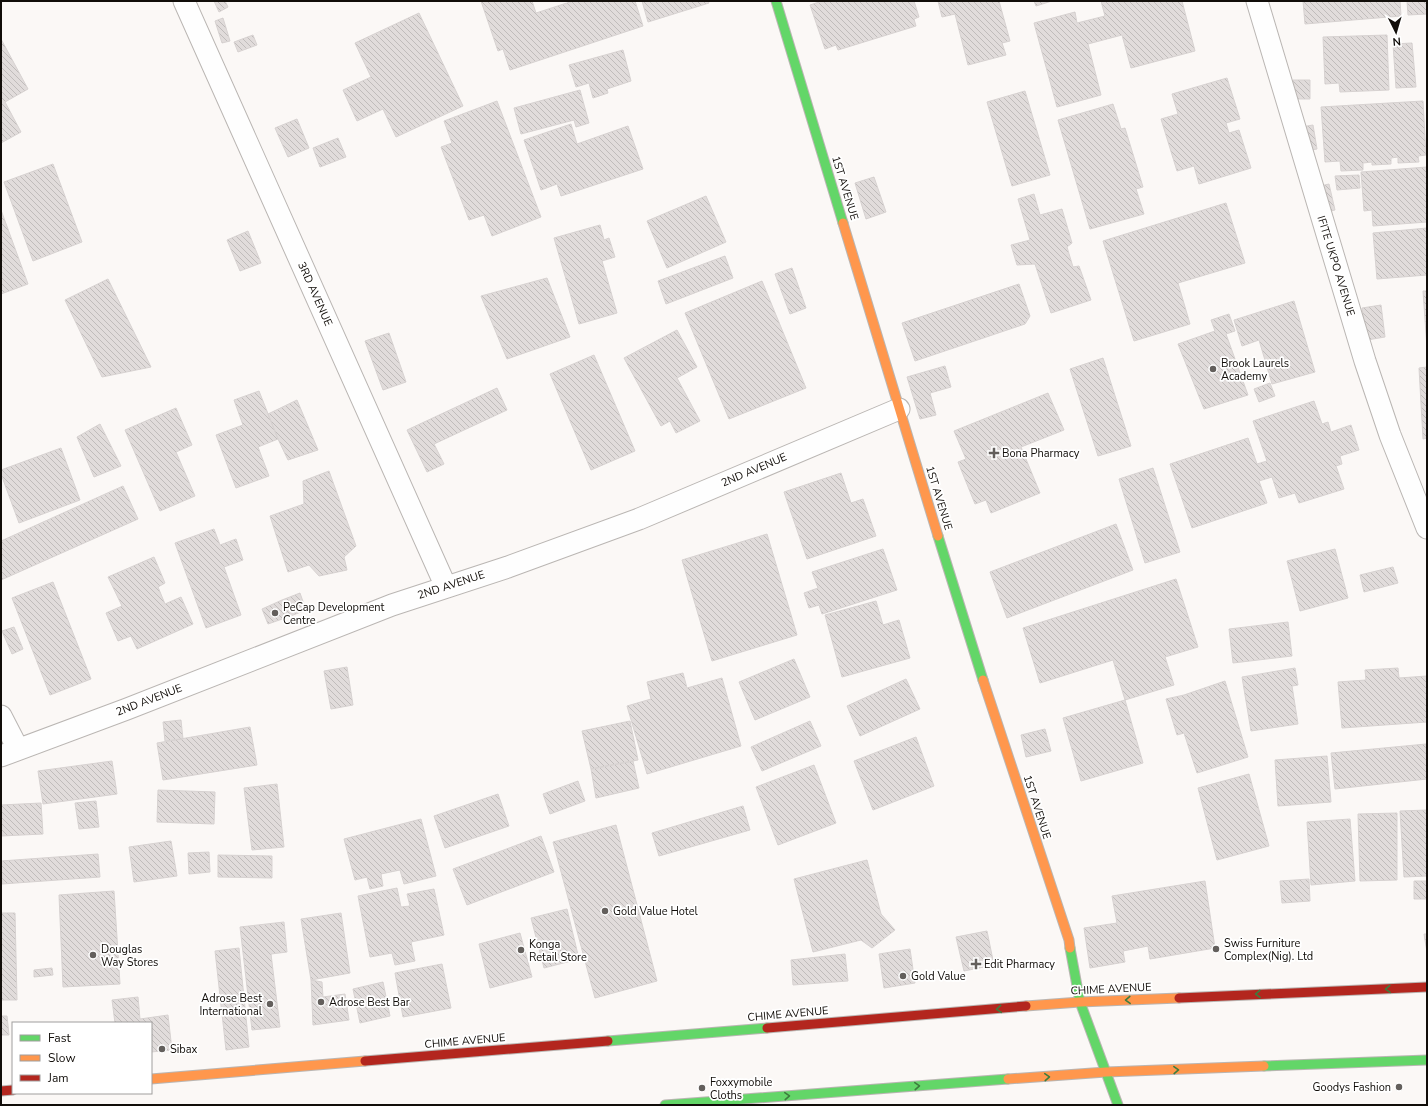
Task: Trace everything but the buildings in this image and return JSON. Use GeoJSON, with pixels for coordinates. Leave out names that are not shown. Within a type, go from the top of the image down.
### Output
{"type":"FeatureCollection","features":[{"type":"Feature","properties":{"kind":"main road","name":"1ST AVENUE"},"geometry":{"type":"LineString","coordinates":[[776,1],[977,660],[1069,940],[1080,1002],[1118,1105]]}},
{"type":"Feature","properties":{"kind":"main road","name":"CHIME AVENUE"},"geometry":{"type":"LineString","coordinates":[[152,1079],[1080,1002],[1427,987]]}},
{"type":"Feature","properties":{"kind":"main road"},"geometry":{"type":"LineString","coordinates":[[665,1105],[1106,1072],[1427,1060]]}},
{"type":"Feature","properties":{"kind":"main road"},"geometry":{"type":"LineString","coordinates":[[1,1091],[12,1090]]}},
{"type":"Feature","properties":{"kind":"street","name":"3RD AVENUE"},"geometry":{"type":"LineString","coordinates":[[184,1],[446,587]]}},
{"type":"Feature","properties":{"kind":"street","name":"IFITE UKPO AVENUE"},"geometry":{"type":"LineString","coordinates":[[1258,1],[1365,361],[1390,435],[1427,528]]}},
{"type":"Feature","properties":{"kind":"street","name":"2ND AVENUE"},"geometry":{"type":"LineString","coordinates":[[9,752],[134,706],[392,605],[508,567],[639,519],[899,408]]}},
{"type":"Feature","properties":{"kind":"street"},"geometry":{"type":"LineString","coordinates":[[1,716],[9,752]]}},
{"type":"Feature","properties":{"kind":"traffic: fast"},"geometry":{"type":"LineString","coordinates":[[776,1],[843,223]]}},
{"type":"Feature","properties":{"kind":"traffic: fast"},"geometry":{"type":"LineString","coordinates":[[938,536],[983,680]]}},
{"type":"Feature","properties":{"kind":"traffic: fast"},"geometry":{"type":"LineString","coordinates":[[1070,948],[1080,1002],[1118,1105]]}},
{"type":"Feature","properties":{"kind":"traffic: fast"},"geometry":{"type":"LineString","coordinates":[[608,1041],[767,1028]]}},
{"type":"Feature","properties":{"kind":"traffic: fast"},"geometry":{"type":"LineString","coordinates":[[1264,1066],[1427,1060]]}},
{"type":"Feature","properties":{"kind":"traffic: fast"},"geometry":{"type":"LineString","coordinates":[[665,1105],[1008,1079]]}},
{"type":"Feature","properties":{"kind":"traffic: slow"},"geometry":{"type":"LineString","coordinates":[[843,223],[938,536]]}},
{"type":"Feature","properties":{"kind":"traffic: slow"},"geometry":{"type":"LineString","coordinates":[[983,680],[1069,940],[1070,948]]}},
{"type":"Feature","properties":{"kind":"traffic: slow"},"geometry":{"type":"LineString","coordinates":[[1026,1006],[1179,998]]}},
{"type":"Feature","properties":{"kind":"traffic: slow"},"geometry":{"type":"LineString","coordinates":[[152,1079],[365,1061]]}},
{"type":"Feature","properties":{"kind":"traffic: slow"},"geometry":{"type":"LineString","coordinates":[[1008,1079],[1106,1072],[1264,1066]]}},
{"type":"Feature","properties":{"kind":"traffic: jam"},"geometry":{"type":"LineString","coordinates":[[1179,998],[1427,987]]}},
{"type":"Feature","properties":{"kind":"traffic: jam"},"geometry":{"type":"LineString","coordinates":[[767,1028],[1026,1006]]}},
{"type":"Feature","properties":{"kind":"traffic: jam"},"geometry":{"type":"LineString","coordinates":[[365,1061],[608,1041]]}},
{"type":"Feature","properties":{"kind":"traffic: jam"},"geometry":{"type":"LineString","coordinates":[[1,1091],[12,1090]]}},
{"type":"Feature","properties":{"kind":"place","name":"Brook Laurels Academy"},"geometry":{"type":"Point","coordinates":[1213,369]}},
{"type":"Feature","properties":{"kind":"place","name":"Bona Pharmacy"},"geometry":{"type":"Point","coordinates":[994,453]}},
{"type":"Feature","properties":{"kind":"place","name":"PeCap Development Centre"},"geometry":{"type":"Point","coordinates":[275,613]}},
{"type":"Feature","properties":{"kind":"place","name":"Gold Value Hotel"},"geometry":{"type":"Point","coordinates":[605,911]}},
{"type":"Feature","properties":{"kind":"place","name":"Swiss Furniture Complex(Nig). Ltd"},"geometry":{"type":"Point","coordinates":[1216,949]}},
{"type":"Feature","properties":{"kind":"place","name":"Konga Retail Store"},"geometry":{"type":"Point","coordinates":[521,950]}},
{"type":"Feature","properties":{"kind":"place","name":"Douglas Way Stores"},"geometry":{"type":"Point","coordinates":[93,955]}},
{"type":"Feature","properties":{"kind":"place","name":"Edit Pharmacy"},"geometry":{"type":"Point","coordinates":[976,964]}},
{"type":"Feature","properties":{"kind":"place","name":"Gold Value"},"geometry":{"type":"Point","coordinates":[903,976]}},
{"type":"Feature","properties":{"kind":"place","name":"Adrose Best Bar"},"geometry":{"type":"Point","coordinates":[321,1002]}},
{"type":"Feature","properties":{"kind":"place","name":"Adrose Best International"},"geometry":{"type":"Point","coordinates":[270,1004]}},
{"type":"Feature","properties":{"kind":"place","name":"Sibax"},"geometry":{"type":"Point","coordinates":[162,1049]}},
{"type":"Feature","properties":{"kind":"place","name":"Goodys Fashion"},"geometry":{"type":"Point","coordinates":[1399,1087]}},
{"type":"Feature","properties":{"kind":"place","name":"Foxxymobile Cloths"},"geometry":{"type":"Point","coordinates":[702,1088]}}]}
